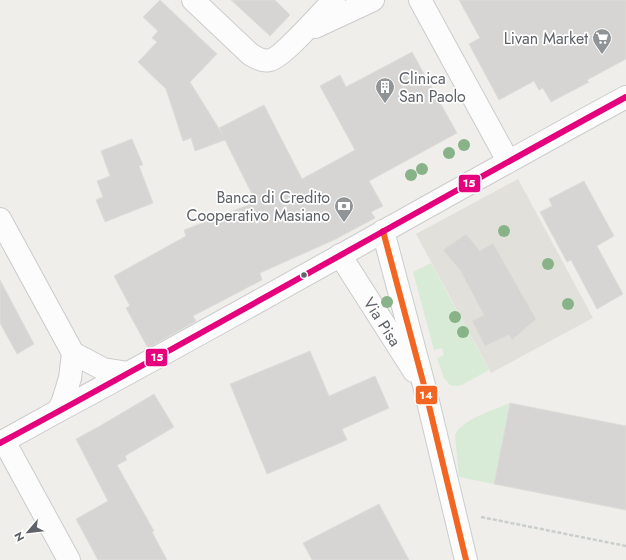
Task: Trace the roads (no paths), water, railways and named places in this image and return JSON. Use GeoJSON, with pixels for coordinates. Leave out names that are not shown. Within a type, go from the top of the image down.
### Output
{"type":"FeatureCollection","features":[{"type":"Feature","properties":{"kind":"street"},"geometry":{"type":"LineString","coordinates":[[193,0],[250,54],[264,61],[276,58],[334,0]]}},
{"type":"Feature","properties":{"kind":"street"},"geometry":{"type":"LineString","coordinates":[[303,32],[373,0]]}},
{"type":"Feature","properties":{"kind":"street"},"geometry":{"type":"LineString","coordinates":[[420,0],[508,161]]}},
{"type":"Feature","properties":{"kind":"street"},"geometry":{"type":"LineString","coordinates":[[69,560],[2,442],[128,374],[508,161],[626,97]]}},
{"type":"Feature","properties":{"kind":"street"},"geometry":{"type":"LineString","coordinates":[[0,219],[73,353],[103,369],[128,374]]}},
{"type":"Feature","properties":{"kind":"street","name":"Via Pisa"},"geometry":{"type":"LineString","coordinates":[[383,231],[425,389],[466,560]]}},
{"type":"Feature","properties":{"kind":"street","name":"Via Pisa"},"geometry":{"type":"LineString","coordinates":[[340,255],[425,389]]}},
{"type":"Feature","properties":{"kind":"street"},"geometry":{"type":"LineString","coordinates":[[58,411],[63,401],[70,378],[73,353]]}},
{"type":"Feature","properties":{"kind":"place","name":"Livan Market"},"geometry":{"type":"Point","coordinates":[602,55]}},
{"type":"Feature","properties":{"kind":"place","name":"Clinica San Paolo"},"geometry":{"type":"Point","coordinates":[385,104]}},
{"type":"Feature","properties":{"kind":"place","name":"Banca di Credito Cooperativo Masiano"},"geometry":{"type":"Point","coordinates":[344,223]}}]}
